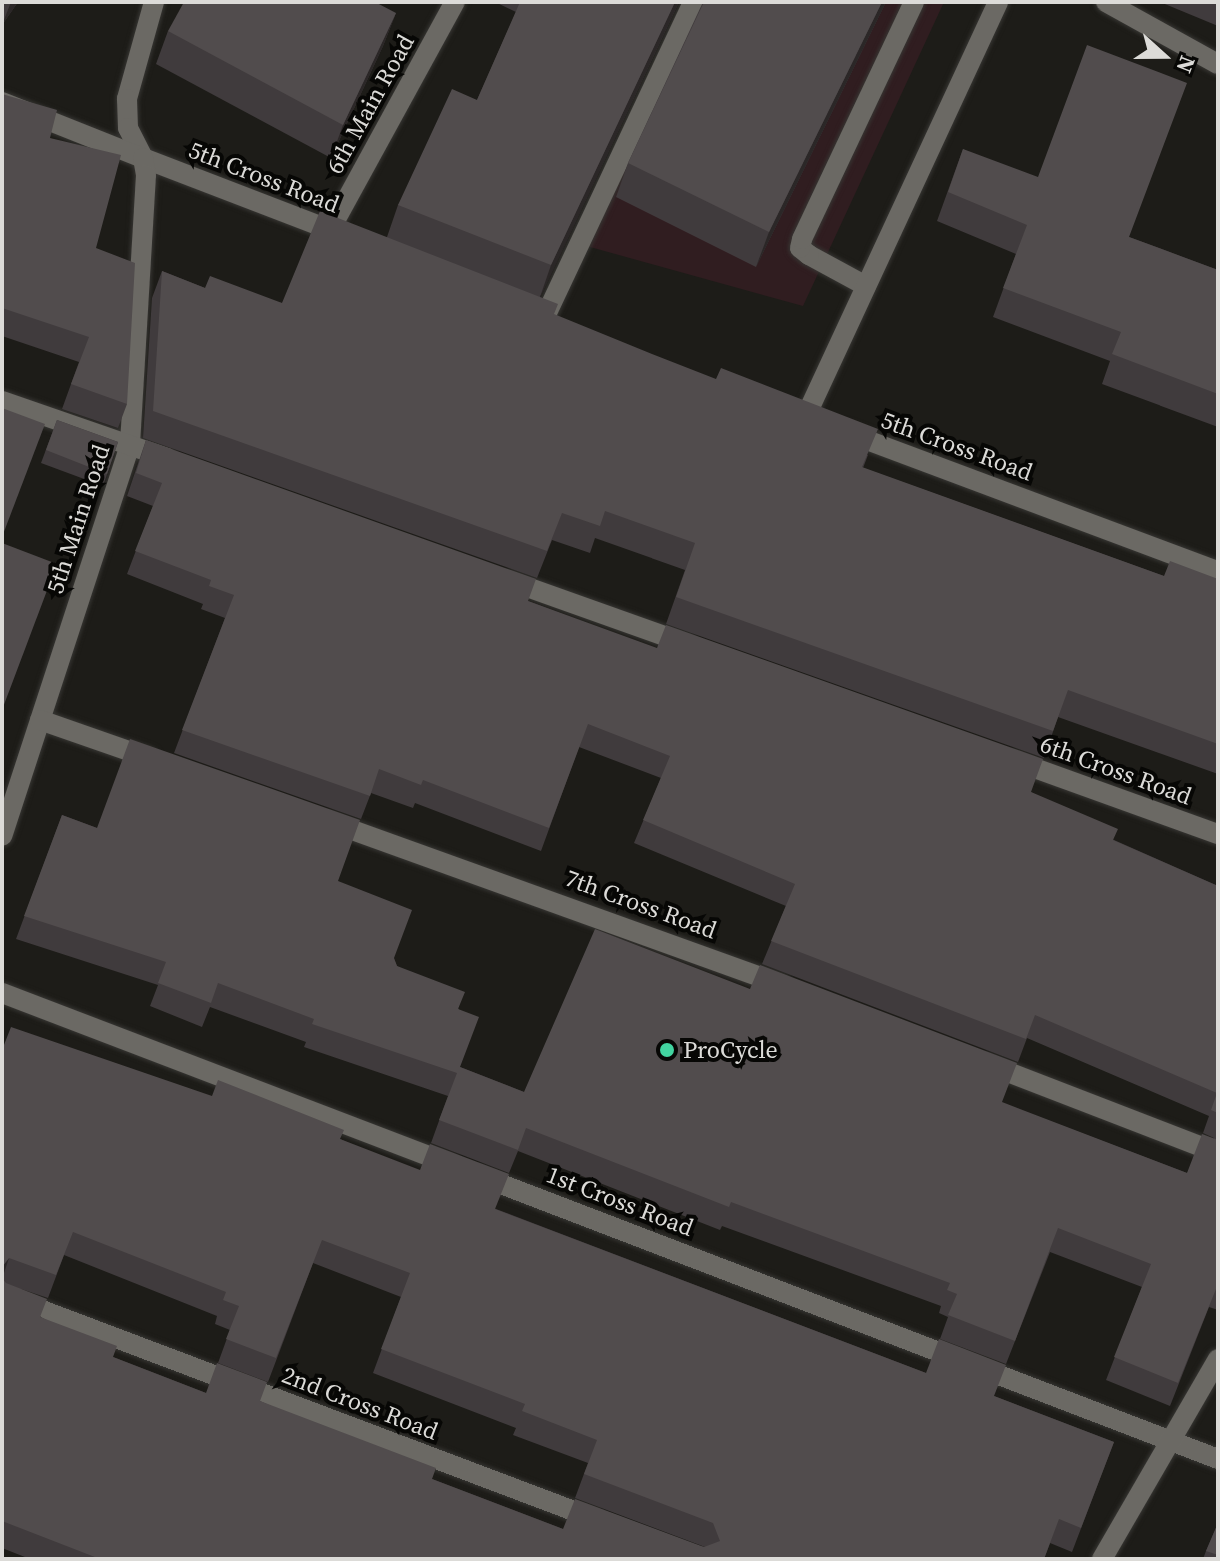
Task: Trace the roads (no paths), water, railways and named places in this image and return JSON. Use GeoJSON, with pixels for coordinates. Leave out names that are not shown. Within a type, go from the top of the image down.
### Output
{"type":"FeatureCollection","features":[{"type":"Feature","properties":{"kind":"street"},"geometry":{"type":"LineString","coordinates":[[143,158],[128,128],[127,99],[154,2]]}},
{"type":"Feature","properties":{"kind":"street","name":"6th Main Road"},"geometry":{"type":"LineString","coordinates":[[330,230],[455,2]]}},
{"type":"Feature","properties":{"kind":"street"},"geometry":{"type":"LineString","coordinates":[[546,315],[693,2]]}},
{"type":"Feature","properties":{"kind":"street"},"geometry":{"type":"LineString","coordinates":[[914,2],[800,248],[866,286],[998,2]]}},
{"type":"Feature","properties":{"kind":"street"},"geometry":{"type":"LineString","coordinates":[[1106,2],[1218,64]]}},
{"type":"Feature","properties":{"kind":"street","name":"5th Cross Road"},"geometry":{"type":"LineString","coordinates":[[2,102],[359,241]]}},
{"type":"Feature","properties":{"kind":"street","name":"5th Main Road"},"geometry":{"type":"LineString","coordinates":[[2,836],[130,445],[143,158]]}},
{"type":"Feature","properties":{"kind":"street","name":"5th Cross Road"},"geometry":{"type":"LineString","coordinates":[[866,286],[798,415],[1218,571]]}},
{"type":"Feature","properties":{"kind":"street"},"geometry":{"type":"LineString","coordinates":[[2,401],[190,466]]}},
{"type":"Feature","properties":{"kind":"street"},"geometry":{"type":"LineString","coordinates":[[488,573],[711,653]]}},
{"type":"Feature","properties":{"kind":"street"},"geometry":{"type":"LineString","coordinates":[[40,720],[175,767]]}},
{"type":"Feature","properties":{"kind":"street","name":"6th Cross Road"},"geometry":{"type":"LineString","coordinates":[[995,754],[1218,834]]}},
{"type":"Feature","properties":{"kind":"street","name":"7th Cross Road"},"geometry":{"type":"LineString","coordinates":[[310,815],[803,994]]}},
{"type":"Feature","properties":{"kind":"street","name":"1st Cross Road"},"geometry":{"type":"LineString","coordinates":[[2,993],[1218,1459]]}},
{"type":"Feature","properties":{"kind":"street"},"geometry":{"type":"LineString","coordinates":[[966,1056],[1218,1153]]}},
{"type":"Feature","properties":{"kind":"street","name":"2nd Cross Road"},"geometry":{"type":"LineString","coordinates":[[2,1295],[611,1525]]}},
{"type":"Feature","properties":{"kind":"street"},"geometry":{"type":"LineString","coordinates":[[1102,1559],[1218,1359]]}},
{"type":"Feature","properties":{"kind":"place","name":"ProCycle"},"geometry":{"type":"Point","coordinates":[667,1050]}}]}
